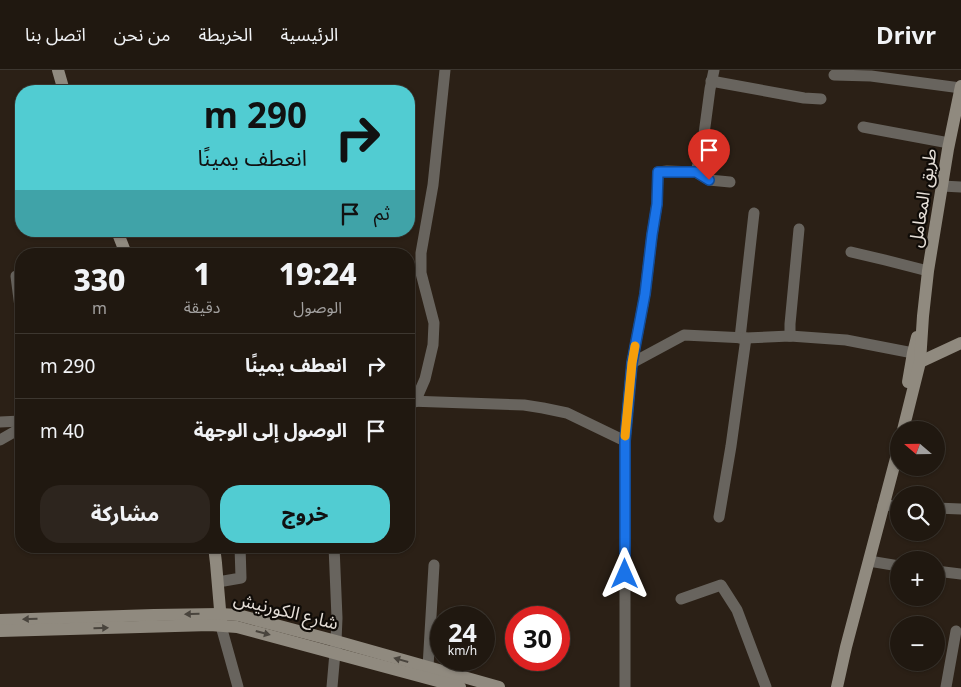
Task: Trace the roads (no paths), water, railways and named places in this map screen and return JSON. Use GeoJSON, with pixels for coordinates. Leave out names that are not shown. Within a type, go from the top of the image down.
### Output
{"type":"FeatureCollection","features":[{"type":"Feature","properties":{"kind":"main road"},"geometry":{"type":"LineString","coordinates":[[58,70],[62,85]]}},
{"type":"Feature","properties":{"kind":"main road","name":"طريق المعامل"},"geometry":{"type":"LineString","coordinates":[[905,421],[910,403],[942,186],[961,87]]}},
{"type":"Feature","properties":{"kind":"main road"},"geometry":{"type":"LineString","coordinates":[[917,357],[961,342]]}},
{"type":"Feature","properties":{"kind":"main road"},"geometry":{"type":"LineString","coordinates":[[837,687],[891,476]]}},
{"type":"Feature","properties":{"kind":"main road"},"geometry":{"type":"LineString","coordinates":[[215,553],[221,620]]}},
{"type":"Feature","properties":{"kind":"main road","name":"شارع الكورنيش"},"geometry":{"type":"LineString","coordinates":[[0,631],[210,625],[238,615],[423,677],[460,687]]}},
{"type":"Feature","properties":{"kind":"main road","name":"شارع الكورنيش"},"geometry":{"type":"LineString","coordinates":[[0,620],[221,620]]}},
{"type":"Feature","properties":{"kind":"main road"},"geometry":{"type":"LineString","coordinates":[[830,687],[846,647]]}},
{"type":"Feature","properties":{"kind":"main road","name":"شارع الكورنيش"},"geometry":{"type":"LineString","coordinates":[[423,677],[498,687]]}},
{"type":"Feature","properties":{"kind":"street"},"geometry":{"type":"LineString","coordinates":[[415,396],[425,379],[433,345],[434,324],[421,273],[421,253],[433,185],[445,70]]}},
{"type":"Feature","properties":{"kind":"street"},"geometry":{"type":"LineString","coordinates":[[696,172],[702,149],[713,75],[804,98],[821,99]]}},
{"type":"Feature","properties":{"kind":"street"},"geometry":{"type":"LineString","coordinates":[[834,75],[871,76],[961,87]]}},
{"type":"Feature","properties":{"kind":"street"},"geometry":{"type":"LineString","coordinates":[[863,127],[950,143]]}},
{"type":"Feature","properties":{"kind":"street"},"geometry":{"type":"LineString","coordinates":[[625,687],[625,441],[632,363],[645,294],[657,204],[658,172],[696,172],[709,180],[730,182]]}},
{"type":"Feature","properties":{"kind":"street"},"geometry":{"type":"LineString","coordinates":[[942,186],[961,187]]}},
{"type":"Feature","properties":{"kind":"street"},"geometry":{"type":"LineString","coordinates":[[719,517],[731,446],[754,213]]}},
{"type":"Feature","properties":{"kind":"street"},"geometry":{"type":"LineString","coordinates":[[790,336],[799,229]]}},
{"type":"Feature","properties":{"kind":"street"},"geometry":{"type":"LineString","coordinates":[[851,252],[928,271]]}},
{"type":"Feature","properties":{"kind":"street"},"geometry":{"type":"LineString","coordinates":[[632,363],[684,336],[743,338],[790,336],[846,340],[917,357]]}},
{"type":"Feature","properties":{"kind":"street"},"geometry":{"type":"LineString","coordinates":[[415,401],[524,405],[543,408],[567,413],[625,441]]}},
{"type":"Feature","properties":{"kind":"street"},"geometry":{"type":"LineString","coordinates":[[0,422],[15,421]]}},
{"type":"Feature","properties":{"kind":"street"},"geometry":{"type":"LineString","coordinates":[[0,440],[15,431]]}},
{"type":"Feature","properties":{"kind":"street"},"geometry":{"type":"LineString","coordinates":[[883,505],[890,505]]}},
{"type":"Feature","properties":{"kind":"street"},"geometry":{"type":"LineString","coordinates":[[945,508],[961,509]]}},
{"type":"Feature","properties":{"kind":"street"},"geometry":{"type":"LineString","coordinates":[[218,582],[241,578],[240,553]]}},
{"type":"Feature","properties":{"kind":"street"},"geometry":{"type":"LineString","coordinates":[[332,687],[337,618],[334,553]]}},
{"type":"Feature","properties":{"kind":"street"},"geometry":{"type":"LineString","coordinates":[[869,561],[890,564]]}},
{"type":"Feature","properties":{"kind":"street"},"geometry":{"type":"LineString","coordinates":[[423,677],[434,565]]}},
{"type":"Feature","properties":{"kind":"street"},"geometry":{"type":"LineString","coordinates":[[945,572],[961,574]]}},
{"type":"Feature","properties":{"kind":"street"},"geometry":{"type":"LineString","coordinates":[[681,599],[721,585],[737,610],[766,687]]}},
{"type":"Feature","properties":{"kind":"street"},"geometry":{"type":"LineString","coordinates":[[221,620],[238,687]]}},
{"type":"Feature","properties":{"kind":"street"},"geometry":{"type":"LineString","coordinates":[[946,687],[956,631]]}}]}
